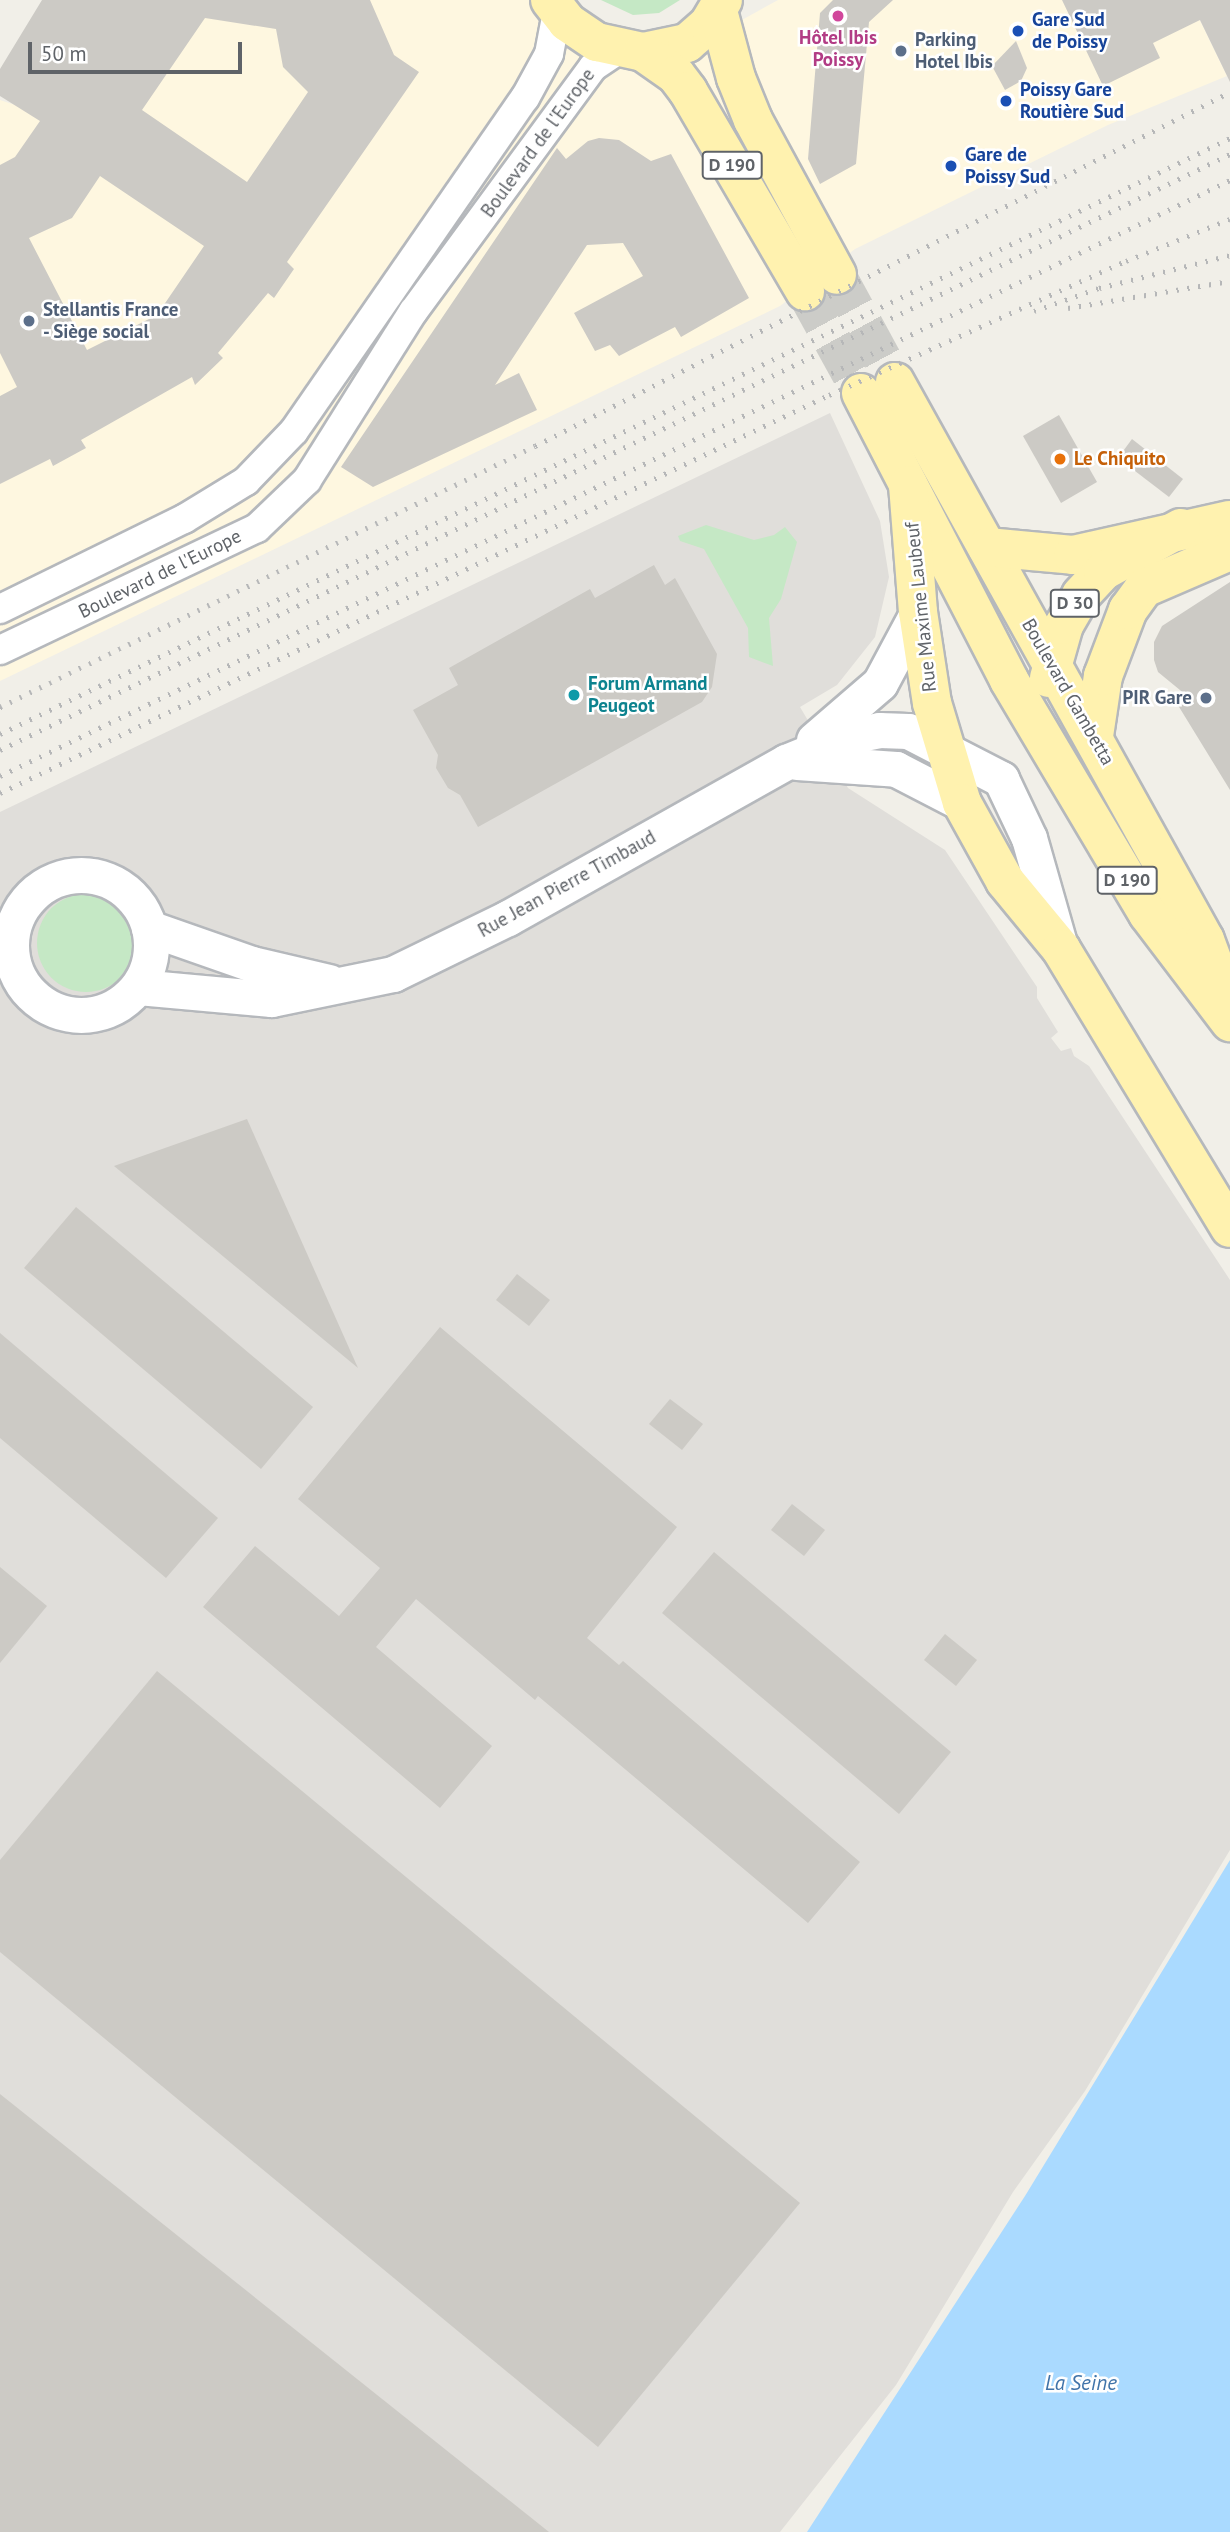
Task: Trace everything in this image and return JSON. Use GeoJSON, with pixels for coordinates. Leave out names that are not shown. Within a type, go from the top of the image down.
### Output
{"type":"FeatureCollection","features":[{"type":"Feature","properties":{"kind":"main road"},"geometry":{"type":"LineString","coordinates":[[554,6],[589,37],[631,51],[687,43],[720,5]]}},
{"type":"Feature","properties":{"kind":"main road","name":"D 190"},"geometry":{"type":"LineString","coordinates":[[631,51],[676,75],[821,283],[736,78],[720,5]]}},
{"type":"Feature","properties":{"kind":"main road","name":"Boulevard Gambetta"},"geometry":{"type":"LineString","coordinates":[[908,485],[878,388],[987,547],[1205,940],[1230,1006]]}},
{"type":"Feature","properties":{"kind":"main road","name":"D 190"},"geometry":{"type":"LineString","coordinates":[[908,485],[1009,680],[1148,914],[1230,1022]]}},
{"type":"Feature","properties":{"kind":"main road","name":"Rue Maxime Laubeuf"},"geometry":{"type":"LineString","coordinates":[[908,485],[918,612],[942,745],[962,803],[1005,881],[1061,949],[1230,1228]]}},
{"type":"Feature","properties":{"kind":"main road","name":"D 30"},"geometry":{"type":"LineString","coordinates":[[987,547],[1073,555],[1181,528],[1230,520]]}},
{"type":"Feature","properties":{"kind":"main road","name":"D 30"},"geometry":{"type":"LineString","coordinates":[[1039,728],[1051,666],[1072,608],[1089,586],[1129,555],[1181,528]]}},
{"type":"Feature","properties":{"kind":"main road","name":"D 30"},"geometry":{"type":"LineString","coordinates":[[1094,736],[1103,676],[1128,610],[1144,589],[1230,551]]}},
{"type":"Feature","properties":{"kind":"street","name":"Boulevard de l'Europe"},"geometry":{"type":"LineString","coordinates":[[0,609],[205,506],[246,481],[294,431],[412,266],[525,98],[549,54],[554,6]]}},
{"type":"Feature","properties":{"kind":"street","name":"Boulevard de l'Europe"},"geometry":{"type":"LineString","coordinates":[[0,650],[257,528],[307,480],[331,437],[413,312],[593,67],[631,51]]}},
{"type":"Feature","properties":{"kind":"street","name":"Boulevard de l'Europe"},"geometry":{"type":"LineString","coordinates":[[412,266],[408,301],[413,312]]}},
{"type":"Feature","properties":{"kind":"street"},"geometry":{"type":"LineString","coordinates":[[312,408],[327,418],[331,437]]}},
{"type":"Feature","properties":{"kind":"street"},"geometry":{"type":"LineString","coordinates":[[294,431],[307,480]]}},
{"type":"Feature","properties":{"kind":"street","name":"Rue Jean Pierre Timbaud"},"geometry":{"type":"LineString","coordinates":[[786,762],[867,699],[900,651],[918,612]]}},
{"type":"Feature","properties":{"kind":"street","name":"Rue Jean Pierre Timbaud"},"geometry":{"type":"LineString","coordinates":[[138,987],[271,999],[393,974],[438,954],[786,762],[849,736],[879,730],[908,731],[942,745],[1001,779],[1029,838],[1041,891],[1061,949]]}},
{"type":"Feature","properties":{"kind":"street"},"geometry":{"type":"LineString","coordinates":[[786,762],[896,769],[962,803]]}},
{"type":"Feature","properties":{"kind":"street"},"geometry":{"type":"LineString","coordinates":[[86,875],[114,883],[130,894],[149,928],[152,948],[138,987],[121,1002],[101,1012],[79,1015],[56,1010],[23,984],[14,965],[13,929],[28,899],[41,887],[57,879],[86,875]]}},
{"type":"Feature","properties":{"kind":"street","name":"Rue Jean Pierre Timbaud"},"geometry":{"type":"LineString","coordinates":[[149,928],[253,964],[340,984]]}},
{"type":"Feature","properties":{"kind":"shaded area"},"geometry":{"type":"Polygon","coordinates":[[[80,0],[542,0],[642,75],[778,0],[1190,0],[1227,76],[1108,125],[855,249],[780,306],[0,681],[0,100],[15,105],[80,0]]]}},
{"type":"Feature","properties":{"kind":"shaded area"},"geometry":{"type":"Polygon","coordinates":[[[830,413],[880,521],[889,577],[875,637],[837,685],[800,707],[848,788],[945,850],[1037,987],[1037,998],[1058,1032],[1051,1038],[1061,1051],[1071,1048],[1074,1056],[1089,1066],[1230,1280],[1230,1850],[1085,2091],[1013,2192],[896,2385],[780,2532],[0,2532],[0,812],[830,413]]]}},
{"type":"Feature","properties":{"kind":"green space"},"geometry":{"type":"Polygon","coordinates":[[[601,0],[680,0],[659,13],[633,15],[601,0]]]}},
{"type":"Feature","properties":{"kind":"green space"},"geometry":{"type":"Polygon","coordinates":[[[706,525],[754,540],[774,535],[785,527],[797,542],[781,599],[769,618],[773,666],[749,657],[748,628],[704,549],[680,541],[678,536],[706,525]]]}},
{"type":"Feature","properties":{"kind":"green space"},"geometry":{"type":"Polygon","coordinates":[[[86,894],[105,897],[121,908],[132,924],[135,943],[132,962],[121,978],[105,989],[86,992],[67,989],[51,978],[40,962],[37,943],[40,924],[51,908],[67,897],[86,894]]]}},
{"type":"Feature","properties":{"kind":"water","name":"La Seine"},"geometry":{"type":"Polygon","coordinates":[[[1230,1860],[1230,2532],[807,2532],[1025,2196],[1230,1860]]]}},
{"type":"Feature","properties":{"kind":"building"},"geometry":{"type":"Polygon","coordinates":[[[42,0],[370,0],[394,55],[419,72],[287,262],[294,269],[274,298],[268,293],[218,353],[223,358],[195,385],[192,377],[81,440],[86,448],[53,466],[50,459],[0,484],[0,396],[17,387],[0,353],[0,165],[15,157],[40,121],[0,96],[0,69],[42,0]],[[205,18],[142,110],[247,182],[308,92],[283,67],[276,29],[205,18]],[[100,176],[72,218],[29,238],[87,350],[157,315],[204,246],[100,176]]]}},
{"type":"Feature","properties":{"kind":"building"},"geometry":{"type":"Polygon","coordinates":[[[833,0],[893,0],[869,22],[856,164],[820,184],[808,159],[820,13],[833,0]]]}},
{"type":"Feature","properties":{"kind":"building"},"geometry":{"type":"Polygon","coordinates":[[[1062,0],[1230,0],[1230,82],[1200,20],[1153,43],[1160,58],[1103,86],[1062,0]]]}},
{"type":"Feature","properties":{"kind":"building"},"geometry":{"type":"Polygon","coordinates":[[[1016,41],[1027,68],[1021,81],[1005,90],[992,66],[1016,41]]]}},
{"type":"Feature","properties":{"kind":"building"},"geometry":{"type":"Polygon","coordinates":[[[599,138],[619,140],[651,161],[671,154],[749,298],[681,337],[675,327],[619,356],[610,345],[595,351],[574,313],[643,276],[623,243],[587,245],[495,385],[519,373],[537,410],[373,487],[341,467],[557,148],[566,159],[588,141],[599,138]]]}},
{"type":"Feature","properties":{"kind":"building","name":"Le Chiquito"},"geometry":{"type":"Polygon","coordinates":[[[1059,415],[1097,482],[1061,503],[1023,436],[1059,415]]]}},
{"type":"Feature","properties":{"kind":"building"},"geometry":{"type":"Polygon","coordinates":[[[1132,439],[1183,479],[1169,497],[1118,458],[1132,439]]]}},
{"type":"Feature","properties":{"kind":"building","name":"Forum Armand Peugeot"},"geometry":{"type":"Polygon","coordinates":[[[654,565],[665,585],[675,578],[717,654],[712,687],[702,702],[478,827],[460,795],[448,788],[436,768],[438,755],[413,710],[458,685],[449,668],[590,589],[595,598],[654,565]]]}},
{"type":"Feature","properties":{"kind":"building","name":"PIR Gare"},"geometry":{"type":"Polygon","coordinates":[[[1230,582],[1230,790],[1176,702],[1186,695],[1158,672],[1154,660],[1154,642],[1162,626],[1230,582]]]}},
{"type":"Feature","properties":{"kind":"building"},"geometry":{"type":"Polygon","coordinates":[[[247,1119],[358,1368],[114,1166],[247,1119]]]}},
{"type":"Feature","properties":{"kind":"building"},"geometry":{"type":"Polygon","coordinates":[[[76,1207],[313,1407],[261,1469],[24,1268],[76,1207]]]}},
{"type":"Feature","properties":{"kind":"building"},"geometry":{"type":"Polygon","coordinates":[[[517,1274],[550,1300],[529,1326],[496,1300],[517,1274]]]}},
{"type":"Feature","properties":{"kind":"building"},"geometry":{"type":"Polygon","coordinates":[[[440,1327],[677,1527],[587,1638],[619,1665],[623,1661],[860,1862],[808,1923],[538,1696],[535,1700],[416,1599],[376,1647],[492,1746],[440,1808],[203,1607],[255,1546],[339,1616],[380,1568],[298,1499],[440,1327]]]}},
{"type":"Feature","properties":{"kind":"building"},"geometry":{"type":"Polygon","coordinates":[[[0,1333],[218,1518],[166,1578],[0,1438],[0,1333]]]}},
{"type":"Feature","properties":{"kind":"building"},"geometry":{"type":"Polygon","coordinates":[[[670,1399],[703,1424],[682,1450],[649,1424],[670,1399]]]}},
{"type":"Feature","properties":{"kind":"building"},"geometry":{"type":"Polygon","coordinates":[[[792,1504],[825,1530],[804,1556],[771,1530],[792,1504]]]}},
{"type":"Feature","properties":{"kind":"building"},"geometry":{"type":"Polygon","coordinates":[[[714,1552],[951,1752],[899,1814],[662,1613],[714,1552]]]}},
{"type":"Feature","properties":{"kind":"building"},"geometry":{"type":"Polygon","coordinates":[[[0,1567],[47,1606],[0,1663],[0,1567]]]}},
{"type":"Feature","properties":{"kind":"building"},"geometry":{"type":"Polygon","coordinates":[[[945,1634],[977,1660],[956,1686],[924,1660],[945,1634]]]}},
{"type":"Feature","properties":{"kind":"building"},"geometry":{"type":"Polygon","coordinates":[[[157,1671],[800,2203],[598,2447],[0,1952],[0,1860],[157,1671]]]}},
{"type":"Feature","properties":{"kind":"building"},"geometry":{"type":"Polygon","coordinates":[[[0,2094],[79,2157],[549,2532],[0,2532],[0,2094]]]}},
{"type":"Feature","properties":{"kind":"tunnel"},"geometry":{"type":"LineString","coordinates":[[837,275],[895,382]]}},
{"type":"Feature","properties":{"kind":"tunnel"},"geometry":{"type":"LineString","coordinates":[[805,291],[861,393]]}},
{"type":"Feature","properties":{"kind":"railway"},"geometry":{"type":"LineString","coordinates":[[0,707],[535,446],[1230,92]]}},
{"type":"Feature","properties":{"kind":"railway"},"geometry":{"type":"LineString","coordinates":[[0,734],[1230,138]]}},
{"type":"Feature","properties":{"kind":"railway"},"geometry":{"type":"LineString","coordinates":[[0,750],[1230,154]]}},
{"type":"Feature","properties":{"kind":"railway"},"geometry":{"type":"LineString","coordinates":[[0,776],[1230,180]]}},
{"type":"Feature","properties":{"kind":"railway"},"geometry":{"type":"LineString","coordinates":[[0,793],[829,395],[1126,261],[1230,219]]}},
{"type":"Feature","properties":{"kind":"railway"},"geometry":{"type":"LineString","coordinates":[[1034,311],[1099,288],[1230,255]]}},
{"type":"Feature","properties":{"kind":"railway"},"geometry":{"type":"LineString","coordinates":[[1068,308],[1230,281]]}},
{"type":"Feature","properties":{"kind":"place","name":"Hôtel Ibis Poissy"},"geometry":{"type":"Point","coordinates":[838,16]}},
{"type":"Feature","properties":{"kind":"place","name":"Gare Sud de Poissy"},"geometry":{"type":"Point","coordinates":[1018,31]}},
{"type":"Feature","properties":{"kind":"place","name":"Parking Hotel Ibis"},"geometry":{"type":"Point","coordinates":[901,51]}},
{"type":"Feature","properties":{"kind":"place","name":"Poissy Gare Routière Sud"},"geometry":{"type":"Point","coordinates":[1006,101]}},
{"type":"Feature","properties":{"kind":"place","name":"Gare de Poissy Sud"},"geometry":{"type":"Point","coordinates":[951,166]}},
{"type":"Feature","properties":{"kind":"place","name":"Stellantis France - Siège social"},"geometry":{"type":"Point","coordinates":[29,321]}},
{"type":"Feature","properties":{"kind":"place","name":"Le Chiquito"},"geometry":{"type":"Point","coordinates":[1060,459]}},
{"type":"Feature","properties":{"kind":"place","name":"Forum Armand Peugeot"},"geometry":{"type":"Point","coordinates":[574,695]}},
{"type":"Feature","properties":{"kind":"place","name":"PIR Gare"},"geometry":{"type":"Point","coordinates":[1206,698]}}]}
